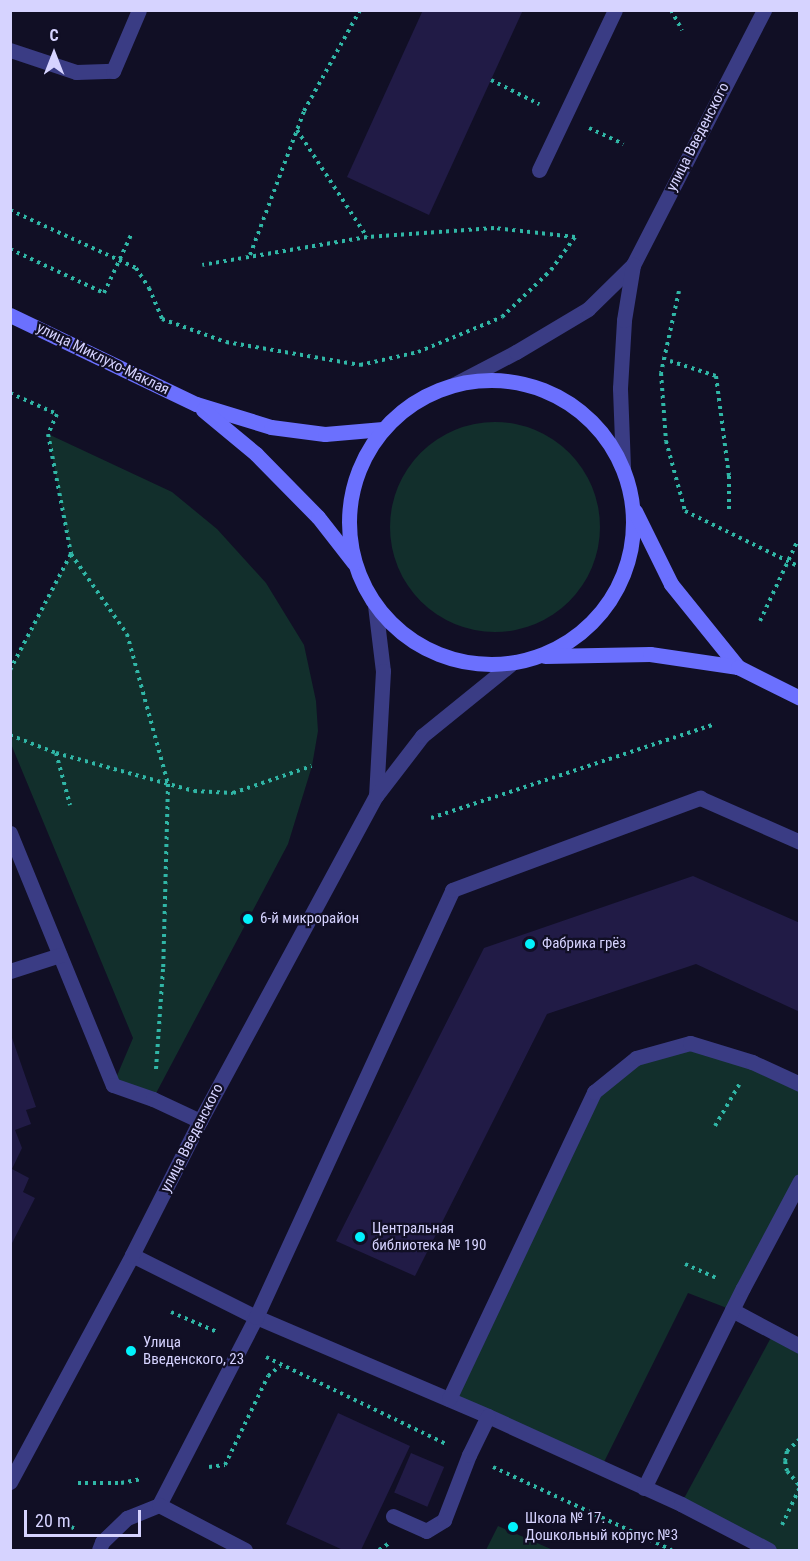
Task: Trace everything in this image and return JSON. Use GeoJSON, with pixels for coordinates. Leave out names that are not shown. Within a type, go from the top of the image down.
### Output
{"type":"FeatureCollection","features":[{"type":"Feature","properties":{"kind":"main road","name":"улица Миклухо-Маклая"},"geometry":{"type":"LineString","coordinates":[[10,315],[196,404],[271,427],[325,434],[383,429]]}},
{"type":"Feature","properties":{"kind":"main road"},"geometry":{"type":"LineString","coordinates":[[738,667],[671,584],[634,508],[623,467],[602,432],[572,404],[536,386],[495,380],[454,384],[404,409],[383,429],[363,458],[351,493],[348,529],[355,565],[375,605],[401,633],[435,654],[472,664],[511,664],[542,656],[650,654],[738,667],[800,698]]}},
{"type":"Feature","properties":{"kind":"main road","name":"улица Миклухо-Маклая"},"geometry":{"type":"LineString","coordinates":[[196,404],[272,470],[318,517],[355,565]]}},
{"type":"Feature","properties":{"kind":"main road"},"geometry":{"type":"LineString","coordinates":[[542,656],[583,633],[613,598],[631,554],[634,508]]}},
{"type":"Feature","properties":{"kind":"street"},"geometry":{"type":"LineString","coordinates":[[10,50],[76,72],[113,71],[139,10]]}},
{"type":"Feature","properties":{"kind":"street"},"geometry":{"type":"LineString","coordinates":[[539,170],[615,10]]}},
{"type":"Feature","properties":{"kind":"street","name":"улица Введенского"},"geometry":{"type":"LineString","coordinates":[[623,467],[620,388],[624,320],[633,265],[764,10]]}},
{"type":"Feature","properties":{"kind":"street","name":"улица Введенского"},"geometry":{"type":"LineString","coordinates":[[454,384],[516,352],[588,309],[633,265]]}},
{"type":"Feature","properties":{"kind":"street","name":"улица Введенского"},"geometry":{"type":"LineString","coordinates":[[375,605],[383,671],[376,796]]}},
{"type":"Feature","properties":{"kind":"street","name":"улица Введенского"},"geometry":{"type":"LineString","coordinates":[[10,1482],[132,1255],[200,1121],[376,796],[422,736],[511,664]]}},
{"type":"Feature","properties":{"kind":"street"},"geometry":{"type":"LineString","coordinates":[[99,1551],[102,1542],[127,1518],[159,1505],[256,1317],[452,890],[700,798],[800,842]]}},
{"type":"Feature","properties":{"kind":"street"},"geometry":{"type":"LineString","coordinates":[[10,833],[113,1085],[153,1099],[200,1121]]}},
{"type":"Feature","properties":{"kind":"street"},"geometry":{"type":"LineString","coordinates":[[10,971],[60,955]]}},
{"type":"Feature","properties":{"kind":"street"},"geometry":{"type":"LineString","coordinates":[[449,1400],[594,1092],[636,1058],[690,1044],[752,1062],[800,1084]]}},
{"type":"Feature","properties":{"kind":"street"},"geometry":{"type":"LineString","coordinates":[[644,1488],[743,1288],[800,1181]]}},
{"type":"Feature","properties":{"kind":"street"},"geometry":{"type":"LineString","coordinates":[[132,1255],[256,1317],[488,1416],[644,1488],[769,1551]]}},
{"type":"Feature","properties":{"kind":"street"},"geometry":{"type":"LineString","coordinates":[[732,1310],[800,1346]]}},
{"type":"Feature","properties":{"kind":"street"},"geometry":{"type":"LineString","coordinates":[[393,1516],[426,1531],[444,1521],[469,1455],[488,1416]]}},
{"type":"Feature","properties":{"kind":"street"},"geometry":{"type":"LineString","coordinates":[[159,1505],[245,1551]]}},
{"type":"Feature","properties":{"kind":"path"},"geometry":{"type":"LineString","coordinates":[[250,255],[304,111],[360,10]]}},
{"type":"Feature","properties":{"kind":"path"},"geometry":{"type":"LineString","coordinates":[[671,10],[682,30]]}},
{"type":"Feature","properties":{"kind":"path"},"geometry":{"type":"LineString","coordinates":[[297,130],[367,237]]}},
{"type":"Feature","properties":{"kind":"path"},"geometry":{"type":"LineString","coordinates":[[10,210],[136,268],[149,288],[162,319],[226,342],[360,365],[418,352],[502,317],[551,270],[574,237],[494,228],[367,237],[250,255],[202,265]]}},
{"type":"Feature","properties":{"kind":"path"},"geometry":{"type":"LineString","coordinates":[[10,249],[104,293],[132,233]]}},
{"type":"Feature","properties":{"kind":"path"},"geometry":{"type":"LineString","coordinates":[[679,291],[661,373],[666,441],[685,511],[800,567]]}},
{"type":"Feature","properties":{"kind":"path"},"geometry":{"type":"LineString","coordinates":[[670,361],[716,376],[729,476],[729,509]]}},
{"type":"Feature","properties":{"kind":"path"},"geometry":{"type":"LineString","coordinates":[[10,393],[57,414],[48,434],[71,554],[127,634],[168,784],[163,969],[153,1099]]}},
{"type":"Feature","properties":{"kind":"path"},"geometry":{"type":"LineString","coordinates":[[760,621],[798,540]]}},
{"type":"Feature","properties":{"kind":"path"},"geometry":{"type":"LineString","coordinates":[[10,670],[71,554]]}},
{"type":"Feature","properties":{"kind":"path"},"geometry":{"type":"LineString","coordinates":[[431,818],[712,725]]}},
{"type":"Feature","properties":{"kind":"path"},"geometry":{"type":"LineString","coordinates":[[10,735],[56,753],[194,791],[233,793],[312,766]]}},
{"type":"Feature","properties":{"kind":"path"},"geometry":{"type":"LineString","coordinates":[[56,753],[70,805]]}},
{"type":"Feature","properties":{"kind":"path"},"geometry":{"type":"LineString","coordinates":[[715,1126],[752,1062]]}},
{"type":"Feature","properties":{"kind":"path"},"geometry":{"type":"LineString","coordinates":[[685,1264],[743,1288]]}},
{"type":"Feature","properties":{"kind":"path"},"geometry":{"type":"LineString","coordinates":[[171,1312],[241,1343],[280,1366],[672,1551]]}},
{"type":"Feature","properties":{"kind":"path"},"geometry":{"type":"LineString","coordinates":[[780,1529],[800,1486],[786,1471],[785,1461],[787,1451],[800,1439]]}},
{"type":"Feature","properties":{"kind":"green space"},"geometry":{"type":"Polygon","coordinates":[[[485,422],[505,422],[525,426],[545,434],[576,460],[588,477],[596,497],[600,527],[596,557],[588,577],[562,608],[545,620],[525,628],[505,632],[485,632],[465,628],[445,620],[414,594],[402,577],[394,557],[390,537],[390,517],[394,497],[402,477],[428,446],[445,434],[465,426],[485,422]]]}},
{"type":"Feature","properties":{"kind":"green space"},"geometry":{"type":"Polygon","coordinates":[[[48,434],[172,492],[217,529],[266,583],[304,645],[316,701],[318,731],[312,766],[288,844],[153,1099],[113,1085],[133,1038],[11,744],[10,670],[71,554],[48,434]]]}},
{"type":"Feature","properties":{"kind":"green space"},"geometry":{"type":"Polygon","coordinates":[[[690,1043],[799,1084],[799,1181],[732,1310],[688,1293],[601,1468],[449,1399],[594,1092],[636,1058],[690,1043]]]}},
{"type":"Feature","properties":{"kind":"green space"},"geometry":{"type":"Polygon","coordinates":[[[774,1332],[799,1346],[799,1550],[769,1550],[681,1504],[774,1332]]]}},
{"type":"Feature","properties":{"kind":"green space"},"geometry":{"type":"Polygon","coordinates":[[[498,1526],[553,1550],[486,1550],[498,1526]]]}},
{"type":"Feature","properties":{"kind":"building"},"geometry":{"type":"Polygon","coordinates":[[[423,10],[523,10],[429,215],[347,177],[423,10]]]}},
{"type":"Feature","properties":{"kind":"building"},"geometry":{"type":"Polygon","coordinates":[[[693,876],[800,923],[800,1012],[696,964],[547,1014],[415,1276],[336,1241],[484,948],[693,876]]]}},
{"type":"Feature","properties":{"kind":"building"},"geometry":{"type":"Polygon","coordinates":[[[11,1035],[36,1107],[26,1110],[31,1124],[15,1130],[22,1148],[12,1169],[29,1178],[23,1192],[35,1198],[10,1247],[11,1035]]]}},
{"type":"Feature","properties":{"kind":"building"},"geometry":{"type":"Polygon","coordinates":[[[338,1413],[410,1446],[361,1550],[343,1550],[286,1524],[338,1413]]]}},
{"type":"Feature","properties":{"kind":"building"},"geometry":{"type":"Polygon","coordinates":[[[411,1453],[444,1467],[427,1507],[394,1493],[411,1453]]]}},
{"type":"Feature","properties":{"kind":"place","name":"6-й микрорайон"},"geometry":{"type":"Point","coordinates":[248,919]}},
{"type":"Feature","properties":{"kind":"place","name":"Фабрика грёз"},"geometry":{"type":"Point","coordinates":[530,944]}},
{"type":"Feature","properties":{"kind":"place","name":"Центральная библиотека № 190"},"geometry":{"type":"Point","coordinates":[360,1237]}},
{"type":"Feature","properties":{"kind":"place","name":"Улица Введенского, 23"},"geometry":{"type":"Point","coordinates":[131,1351]}},
{"type":"Feature","properties":{"kind":"place","name":"Школа № 17. Дошкольный корпус №3"},"geometry":{"type":"Point","coordinates":[513,1527]}}]}
